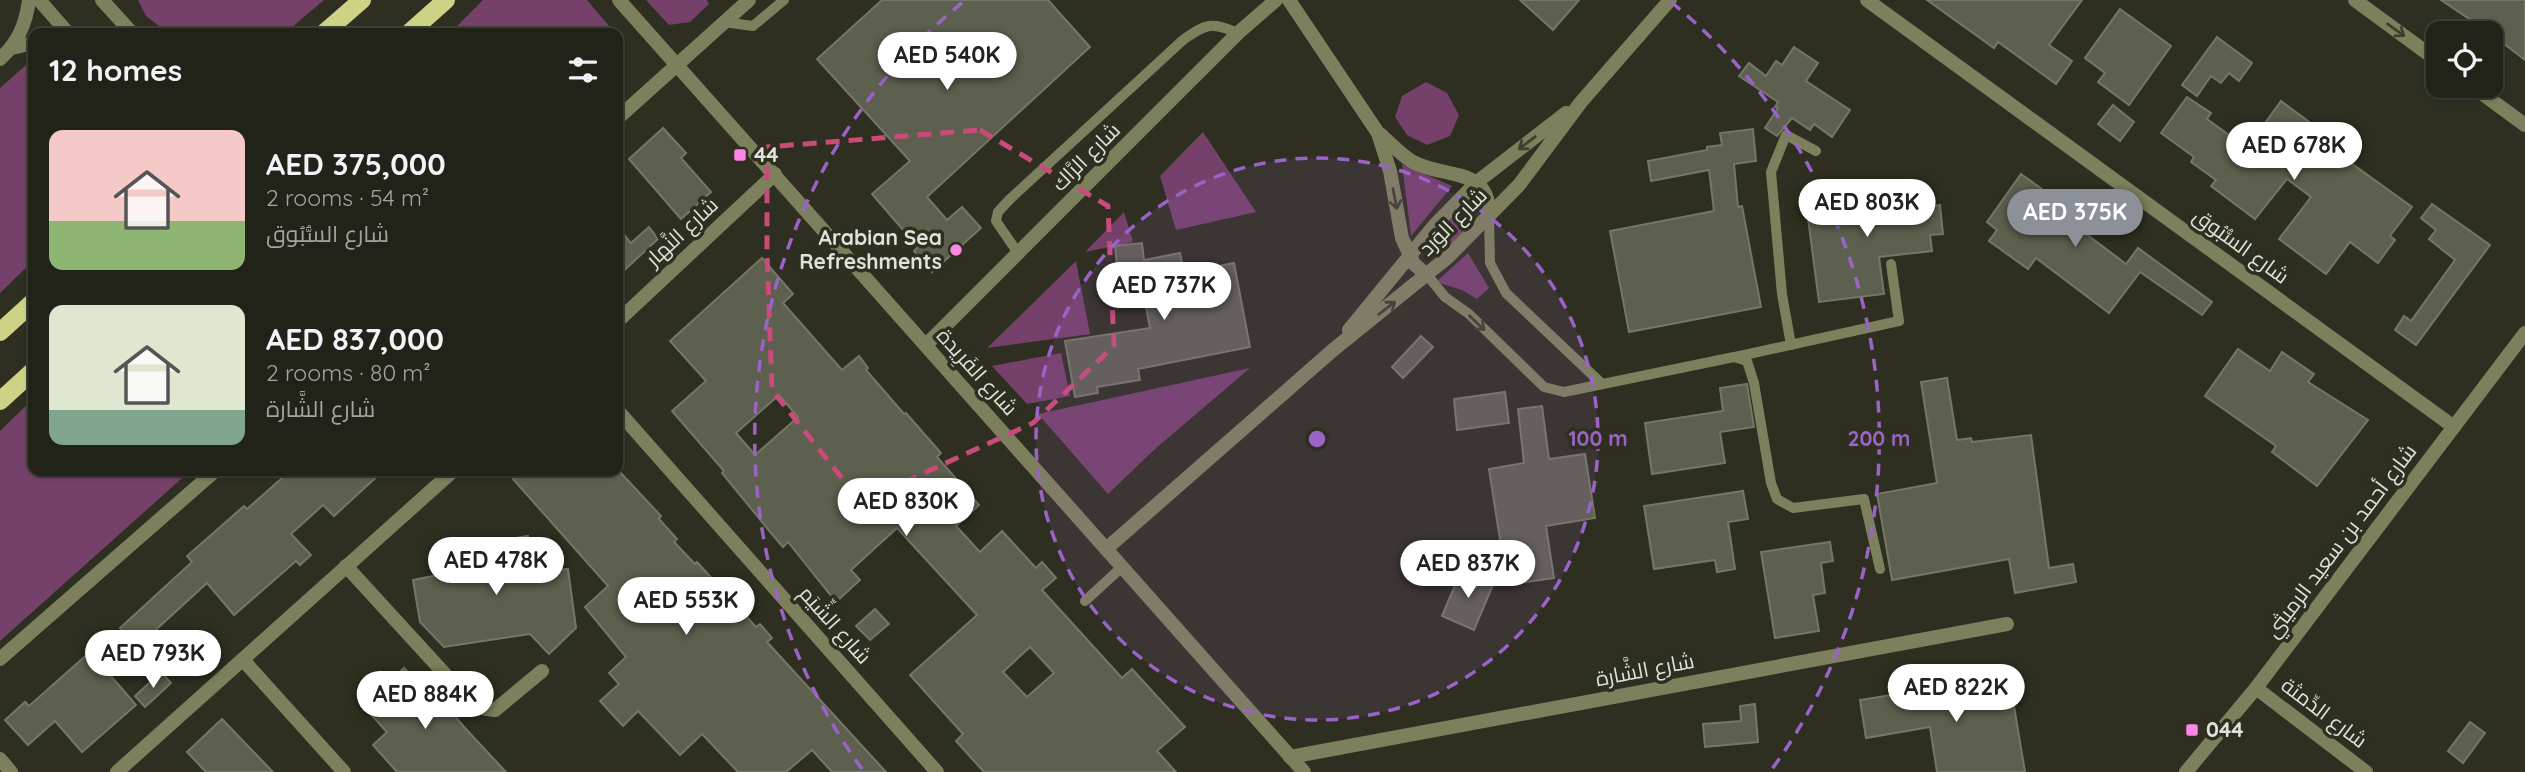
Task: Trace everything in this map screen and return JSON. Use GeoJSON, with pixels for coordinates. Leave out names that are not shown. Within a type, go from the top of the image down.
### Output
{"type":"FeatureCollection","features":[{"type":"Feature","properties":{"kind":"main road"},"geometry":{"type":"LineString","coordinates":[[330,28],[362,0]]}},
{"type":"Feature","properties":{"kind":"main road"},"geometry":{"type":"LineString","coordinates":[[415,28],[446,0]]}},
{"type":"Feature","properties":{"kind":"main road"},"geometry":{"type":"LineString","coordinates":[[0,332],[28,307]]}},
{"type":"Feature","properties":{"kind":"main road"},"geometry":{"type":"LineString","coordinates":[[0,401],[28,376]]}},
{"type":"Feature","properties":{"kind":"street"},"geometry":{"type":"LineString","coordinates":[[4,55],[25,20],[29,0]]}},
{"type":"Feature","properties":{"kind":"street"},"geometry":{"type":"LineString","coordinates":[[39,0],[64,28]]}},
{"type":"Feature","properties":{"kind":"street","name":"شارع الفَرِيدة"},"geometry":{"type":"LineString","coordinates":[[619,0],[1304,772]]}},
{"type":"Feature","properties":{"kind":"street","name":"شارع الرَّاك"},"geometry":{"type":"LineString","coordinates":[[926,345],[1238,33],[1276,0]]}},
{"type":"Feature","properties":{"kind":"street"},"geometry":{"type":"LineString","coordinates":[[1289,0],[1378,133],[1390,171],[1402,238],[1414,264],[1428,276]]}},
{"type":"Feature","properties":{"kind":"street","name":"شارع الوَرد"},"geometry":{"type":"LineString","coordinates":[[1106,549],[1333,350],[1428,276],[1519,185],[1581,102],[1670,0]]}},
{"type":"Feature","properties":{"kind":"street","name":"شارع السُّبُوق"},"geometry":{"type":"LineString","coordinates":[[1867,0],[2454,427]]}},
{"type":"Feature","properties":{"kind":"street"},"geometry":{"type":"LineString","coordinates":[[2355,0],[2426,52]]}},
{"type":"Feature","properties":{"kind":"street"},"geometry":{"type":"LineString","coordinates":[[105,1],[128,28]]}},
{"type":"Feature","properties":{"kind":"street"},"geometry":{"type":"LineString","coordinates":[[623,114],[743,2]]}},
{"type":"Feature","properties":{"kind":"street"},"geometry":{"type":"LineString","coordinates":[[4,55],[28,45]]}},
{"type":"Feature","properties":{"kind":"street"},"geometry":{"type":"LineString","coordinates":[[2488,98],[2525,125]]}},
{"type":"Feature","properties":{"kind":"street","name":"شارع الوَرد"},"geometry":{"type":"LineString","coordinates":[[1333,350],[1410,255],[1477,182],[1581,102]]}},
{"type":"Feature","properties":{"kind":"street"},"geometry":{"type":"LineString","coordinates":[[1378,133],[1412,161],[1477,182],[1487,195],[1489,215]]}},
{"type":"Feature","properties":{"kind":"street","name":"شارع النَّهار"},"geometry":{"type":"LineString","coordinates":[[623,316],[775,174]]}},
{"type":"Feature","properties":{"kind":"street","name":"شارع أحمد بن سعيد الرميثي"},"geometry":{"type":"LineString","coordinates":[[2186,772],[2256,688],[2525,333]]}},
{"type":"Feature","properties":{"kind":"street","name":"شارع الشِّيَم"},"geometry":{"type":"LineString","coordinates":[[623,417],[934,771]]}},
{"type":"Feature","properties":{"kind":"street"},"geometry":{"type":"LineString","coordinates":[[0,659],[209,476]]}},
{"type":"Feature","properties":{"kind":"street"},"geometry":{"type":"LineString","coordinates":[[117,772],[447,476]]}},
{"type":"Feature","properties":{"kind":"street"},"geometry":{"type":"LineString","coordinates":[[346,566],[475,707],[495,710],[542,671]]}},
{"type":"Feature","properties":{"kind":"street","name":"شارع الشَّارة"},"geometry":{"type":"LineString","coordinates":[[1290,757],[2007,624]]}},
{"type":"Feature","properties":{"kind":"street"},"geometry":{"type":"LineString","coordinates":[[244,661],[344,772]]}},
{"type":"Feature","properties":{"kind":"street","name":"شارع الدِّمثة"},"geometry":{"type":"LineString","coordinates":[[2256,688],[2366,772]]}},
{"type":"Feature","properties":{"kind":"street"},"geometry":{"type":"LineString","coordinates":[[0,759],[11,772]]}},
{"type":"Feature","properties":{"kind":"lane"},"geometry":{"type":"LineString","coordinates":[[723,22],[753,26],[784,0]]}},
{"type":"Feature","properties":{"kind":"lane"},"geometry":{"type":"LineString","coordinates":[[1018,253],[996,221],[999,212],[1009,200],[1183,40],[1202,26],[1216,24],[1238,33]]}},
{"type":"Feature","properties":{"kind":"lane"},"geometry":{"type":"LineString","coordinates":[[1791,345],[1782,294],[1771,172],[1786,135],[1816,151]]}},
{"type":"Feature","properties":{"kind":"lane"},"geometry":{"type":"LineString","coordinates":[[1489,215],[1490,263],[1506,293],[1601,383]]}},
{"type":"Feature","properties":{"kind":"lane"},"geometry":{"type":"LineString","coordinates":[[1428,276],[1445,297],[1469,314],[1544,387],[1564,392],[1899,321],[1891,264]]}},
{"type":"Feature","properties":{"kind":"lane"},"geometry":{"type":"LineString","coordinates":[[1734,357],[1747,361],[1755,383],[1771,483],[1777,499],[1793,508],[1864,499],[1880,569]]}},
{"type":"Feature","properties":{"kind":"lane"},"geometry":{"type":"LineString","coordinates":[[1085,601],[1122,567]]}},
{"type":"Feature","properties":{"kind":"highlighted area"},"geometry":{"type":"Polygon","coordinates":[[[980,130],[1108,206],[1114,346],[1033,423],[861,502],[772,390],[767,253],[767,147],[980,130]]]}},
{"type":"Feature","properties":{"kind":"shaded area"},"geometry":{"type":"Polygon","coordinates":[[[138,0],[324,0],[291,28],[162,28],[146,16],[138,0]]]}},
{"type":"Feature","properties":{"kind":"shaded area"},"geometry":{"type":"Polygon","coordinates":[[[483,0],[587,0],[611,28],[455,28],[483,0]]]}},
{"type":"Feature","properties":{"kind":"shaded area"},"geometry":{"type":"Polygon","coordinates":[[[646,0],[707,0],[709,4],[690,22],[669,25],[646,0]]]}},
{"type":"Feature","properties":{"kind":"shaded area"},"geometry":{"type":"Polygon","coordinates":[[[28,63],[28,266],[0,293],[0,88],[28,63]]]}},
{"type":"Feature","properties":{"kind":"shaded area"},"geometry":{"type":"Polygon","coordinates":[[[1426,82],[1447,93],[1459,115],[1450,136],[1427,145],[1407,135],[1395,117],[1402,96],[1426,82]]]}},
{"type":"Feature","properties":{"kind":"shaded area"},"geometry":{"type":"Polygon","coordinates":[[[1203,132],[1256,212],[1176,230],[1160,176],[1203,132]]]}},
{"type":"Feature","properties":{"kind":"shaded area"},"geometry":{"type":"Polygon","coordinates":[[[1402,164],[1452,186],[1411,236],[1402,164]]]}},
{"type":"Feature","properties":{"kind":"shaded area"},"geometry":{"type":"Polygon","coordinates":[[[1472,198],[1477,201],[1477,209],[1470,223],[1440,254],[1433,256],[1427,253],[1426,244],[1472,198]]]}},
{"type":"Feature","properties":{"kind":"shaded area"},"geometry":{"type":"Polygon","coordinates":[[[1124,212],[1133,242],[1085,252],[1124,212]]]}},
{"type":"Feature","properties":{"kind":"shaded area"},"geometry":{"type":"Polygon","coordinates":[[[1468,253],[1489,288],[1477,299],[1462,290],[1436,282],[1468,253]]]}},
{"type":"Feature","properties":{"kind":"shaded area"},"geometry":{"type":"Polygon","coordinates":[[[1076,261],[1090,334],[987,348],[1076,261]]]}},
{"type":"Feature","properties":{"kind":"shaded area"},"geometry":{"type":"Polygon","coordinates":[[[1061,353],[1070,396],[1027,404],[992,366],[1061,353]]]}},
{"type":"Feature","properties":{"kind":"shaded area"},"geometry":{"type":"Polygon","coordinates":[[[1250,368],[1155,449],[1108,494],[1038,414],[1250,368]]]}},
{"type":"Feature","properties":{"kind":"shaded area"},"geometry":{"type":"Polygon","coordinates":[[[28,404],[28,476],[184,476],[0,641],[0,431],[28,404]]]}},
{"type":"Feature","properties":{"kind":"building"},"geometry":{"type":"Polygon","coordinates":[[[882,0],[1048,0],[1090,47],[927,197],[947,220],[962,207],[981,228],[932,272],[914,251],[918,247],[872,194],[910,161],[817,59],[882,0]]]}},
{"type":"Feature","properties":{"kind":"building"},"geometry":{"type":"Polygon","coordinates":[[[1520,0],[1579,0],[1553,30],[1520,0]]]}},
{"type":"Feature","properties":{"kind":"building"},"geometry":{"type":"Polygon","coordinates":[[[1927,0],[2082,0],[2049,45],[2072,61],[2056,84],[1998,42],[1994,48],[1927,0]]]}},
{"type":"Feature","properties":{"kind":"building"},"geometry":{"type":"Polygon","coordinates":[[[2441,0],[2525,0],[2525,60],[2503,43],[2503,21],[2472,21],[2441,0]]]}},
{"type":"Feature","properties":{"kind":"building"},"geometry":{"type":"Polygon","coordinates":[[[2120,9],[2171,46],[2129,105],[2098,82],[2105,73],[2085,58],[2120,9]]]}},
{"type":"Feature","properties":{"kind":"building"},"geometry":{"type":"Polygon","coordinates":[[[2217,37],[2252,63],[2239,81],[2229,73],[2221,83],[2211,76],[2197,96],[2182,85],[2217,37]]]}},
{"type":"Feature","properties":{"kind":"building"},"geometry":{"type":"Polygon","coordinates":[[[1794,47],[1818,63],[1806,81],[1850,110],[1832,137],[1814,124],[1810,130],[1792,118],[1777,136],[1765,128],[1778,108],[1775,107],[1778,102],[1739,76],[1749,63],[1766,76],[1776,61],[1782,65],[1794,47]]]}},
{"type":"Feature","properties":{"kind":"building"},"geometry":{"type":"Polygon","coordinates":[[[2187,97],[2211,113],[2207,119],[2247,148],[2281,101],[2320,130],[2315,137],[2412,207],[2390,236],[2395,240],[2378,263],[2350,242],[2326,274],[2279,239],[2311,197],[2287,179],[2255,219],[2211,186],[2216,180],[2191,162],[2194,157],[2161,133],[2187,97]]]}},
{"type":"Feature","properties":{"kind":"building"},"geometry":{"type":"Polygon","coordinates":[[[2113,105],[2134,122],[2120,141],[2098,124],[2113,105]]]}},
{"type":"Feature","properties":{"kind":"building"},"geometry":{"type":"Polygon","coordinates":[[[663,128],[686,153],[681,158],[711,192],[681,219],[629,159],[663,128]]]}},
{"type":"Feature","properties":{"kind":"building"},"geometry":{"type":"Polygon","coordinates":[[[1753,129],[1756,161],[1734,164],[1738,207],[1742,206],[1761,307],[1629,332],[1610,231],[1714,211],[1709,170],[1651,181],[1648,161],[1707,150],[1707,147],[1722,145],[1720,133],[1753,129]]]}},
{"type":"Feature","properties":{"kind":"building"},"geometry":{"type":"Polygon","coordinates":[[[2021,174],[2077,214],[2082,207],[2096,217],[2085,233],[2126,264],[2138,248],[2212,302],[2202,315],[2140,272],[2109,313],[2036,258],[2028,269],[1989,241],[1997,230],[1987,222],[2021,174]]]}},
{"type":"Feature","properties":{"kind":"building"},"geometry":{"type":"Polygon","coordinates":[[[1926,189],[1927,207],[1940,205],[1943,234],[1930,235],[1932,251],[1879,257],[1884,294],[1819,302],[1806,203],[1926,189]]]}},
{"type":"Feature","properties":{"kind":"building"},"geometry":{"type":"Polygon","coordinates":[[[2432,204],[2490,245],[2416,345],[2395,330],[2404,316],[2411,321],[2455,260],[2429,239],[2436,230],[2421,218],[2432,204]]]}},
{"type":"Feature","properties":{"kind":"building"},"geometry":{"type":"Polygon","coordinates":[[[649,227],[658,239],[623,271],[623,234],[631,243],[649,227]]]}},
{"type":"Feature","properties":{"kind":"building"},"geometry":{"type":"Polygon","coordinates":[[[1142,243],[1144,260],[1180,253],[1184,273],[1234,263],[1250,347],[1138,369],[1140,380],[1097,387],[1098,393],[1075,397],[1065,341],[1150,328],[1139,271],[1118,274],[1115,246],[1142,243]]]}},
{"type":"Feature","properties":{"kind":"building"},"geometry":{"type":"Polygon","coordinates":[[[762,258],[793,294],[783,303],[842,370],[859,356],[868,368],[866,370],[941,453],[937,457],[979,505],[956,526],[980,552],[1002,531],[1036,568],[1042,562],[1056,578],[1042,590],[1122,678],[1132,669],[1185,727],[1157,751],[1176,772],[984,772],[956,741],[963,734],[910,675],[977,615],[897,528],[851,570],[860,580],[836,602],[788,542],[783,547],[722,473],[724,471],[672,411],[706,381],[670,341],[762,258]],[[779,395],[736,433],[755,455],[798,417],[779,395]],[[1030,647],[1003,672],[1027,697],[1054,673],[1030,647]]]}},
{"type":"Feature","properties":{"kind":"building"},"geometry":{"type":"Polygon","coordinates":[[[1421,336],[1433,347],[1403,378],[1392,367],[1421,336]]]}},
{"type":"Feature","properties":{"kind":"building"},"geometry":{"type":"Polygon","coordinates":[[[2238,349],[2270,371],[2282,352],[2314,374],[2308,382],[2368,420],[2317,486],[2272,452],[2276,446],[2205,396],[2238,349]]]}},
{"type":"Feature","properties":{"kind":"building"},"geometry":{"type":"Polygon","coordinates":[[[1947,378],[1957,440],[1971,438],[1972,442],[2031,435],[2049,568],[2073,564],[2076,582],[2015,593],[2009,559],[1892,580],[1877,494],[1937,483],[1921,382],[1947,378]]]}},
{"type":"Feature","properties":{"kind":"building"},"geometry":{"type":"Polygon","coordinates":[[[1747,384],[1754,427],[1720,432],[1725,463],[1652,474],[1645,423],[1723,411],[1720,388],[1747,384]]]}},
{"type":"Feature","properties":{"kind":"building"},"geometry":{"type":"Polygon","coordinates":[[[1505,392],[1509,423],[1457,430],[1454,399],[1505,392]]]}},
{"type":"Feature","properties":{"kind":"building"},"geometry":{"type":"Polygon","coordinates":[[[1542,406],[1549,459],[1585,454],[1595,518],[1546,526],[1554,578],[1507,585],[1489,469],[1524,463],[1518,409],[1542,406]]]}},
{"type":"Feature","properties":{"kind":"building"},"geometry":{"type":"Polygon","coordinates":[[[623,475],[661,516],[659,519],[677,539],[674,542],[695,564],[697,562],[756,627],[760,624],[772,638],[767,642],[886,772],[832,772],[812,750],[786,772],[738,772],[702,734],[680,755],[638,711],[623,726],[600,701],[619,684],[609,673],[626,657],[585,607],[608,586],[513,479],[516,476],[623,475]]]}},
{"type":"Feature","properties":{"kind":"building"},"geometry":{"type":"Polygon","coordinates":[[[284,476],[378,476],[334,516],[323,505],[291,534],[311,555],[300,565],[296,561],[234,615],[207,583],[137,647],[120,628],[192,562],[187,556],[244,506],[247,509],[284,476]]]}},
{"type":"Feature","properties":{"kind":"building"},"geometry":{"type":"Polygon","coordinates":[[[1743,491],[1748,519],[1728,522],[1735,569],[1717,572],[1715,560],[1654,569],[1644,506],[1743,491]]]}},
{"type":"Feature","properties":{"kind":"building"},"geometry":{"type":"Polygon","coordinates":[[[528,536],[533,563],[518,576],[568,569],[576,628],[549,654],[530,634],[444,647],[420,622],[413,580],[448,573],[445,550],[528,536]]]}},
{"type":"Feature","properties":{"kind":"building"},"geometry":{"type":"Polygon","coordinates":[[[1830,542],[1833,561],[1821,563],[1825,593],[1813,595],[1819,631],[1775,638],[1761,552],[1830,542]]]}},
{"type":"Feature","properties":{"kind":"building"},"geometry":{"type":"Polygon","coordinates":[[[1461,571],[1493,585],[1474,630],[1442,616],[1461,571]]]}},
{"type":"Feature","properties":{"kind":"building"},"geometry":{"type":"Polygon","coordinates":[[[875,609],[889,624],[870,640],[856,626],[875,609]]]}},
{"type":"Feature","properties":{"kind":"building"},"geometry":{"type":"Polygon","coordinates":[[[90,652],[136,705],[82,752],[55,721],[28,745],[5,720],[25,702],[29,706],[90,652]]]}},
{"type":"Feature","properties":{"kind":"building"},"geometry":{"type":"Polygon","coordinates":[[[404,668],[421,687],[429,680],[453,707],[450,710],[464,727],[506,772],[397,772],[373,745],[387,732],[363,706],[404,668]]]}},
{"type":"Feature","properties":{"kind":"building"},"geometry":{"type":"Polygon","coordinates":[[[161,672],[171,683],[145,707],[135,696],[161,672]]]}},
{"type":"Feature","properties":{"kind":"building"},"geometry":{"type":"Polygon","coordinates":[[[2009,676],[2025,772],[1937,772],[1930,727],[1866,738],[1860,700],[2009,676]]]}},
{"type":"Feature","properties":{"kind":"building"},"geometry":{"type":"Polygon","coordinates":[[[1755,704],[1758,742],[1705,747],[1703,724],[1741,721],[1740,706],[1755,704]]]}},
{"type":"Feature","properties":{"kind":"building"},"geometry":{"type":"Polygon","coordinates":[[[222,719],[273,772],[206,772],[187,752],[222,719]]]}},
{"type":"Feature","properties":{"kind":"building"},"geometry":{"type":"Polygon","coordinates":[[[2470,722],[2485,733],[2463,763],[2448,751],[2470,722]]]}},
{"type":"Feature","properties":{"kind":"place","name":"44"},"geometry":{"type":"Point","coordinates":[740,155]}},
{"type":"Feature","properties":{"kind":"place","name":"Arabian Sea Refreshments"},"geometry":{"type":"Point","coordinates":[956,250]}},
{"type":"Feature","properties":{"kind":"place","name":"044"},"geometry":{"type":"Point","coordinates":[2192,730]}}]}
